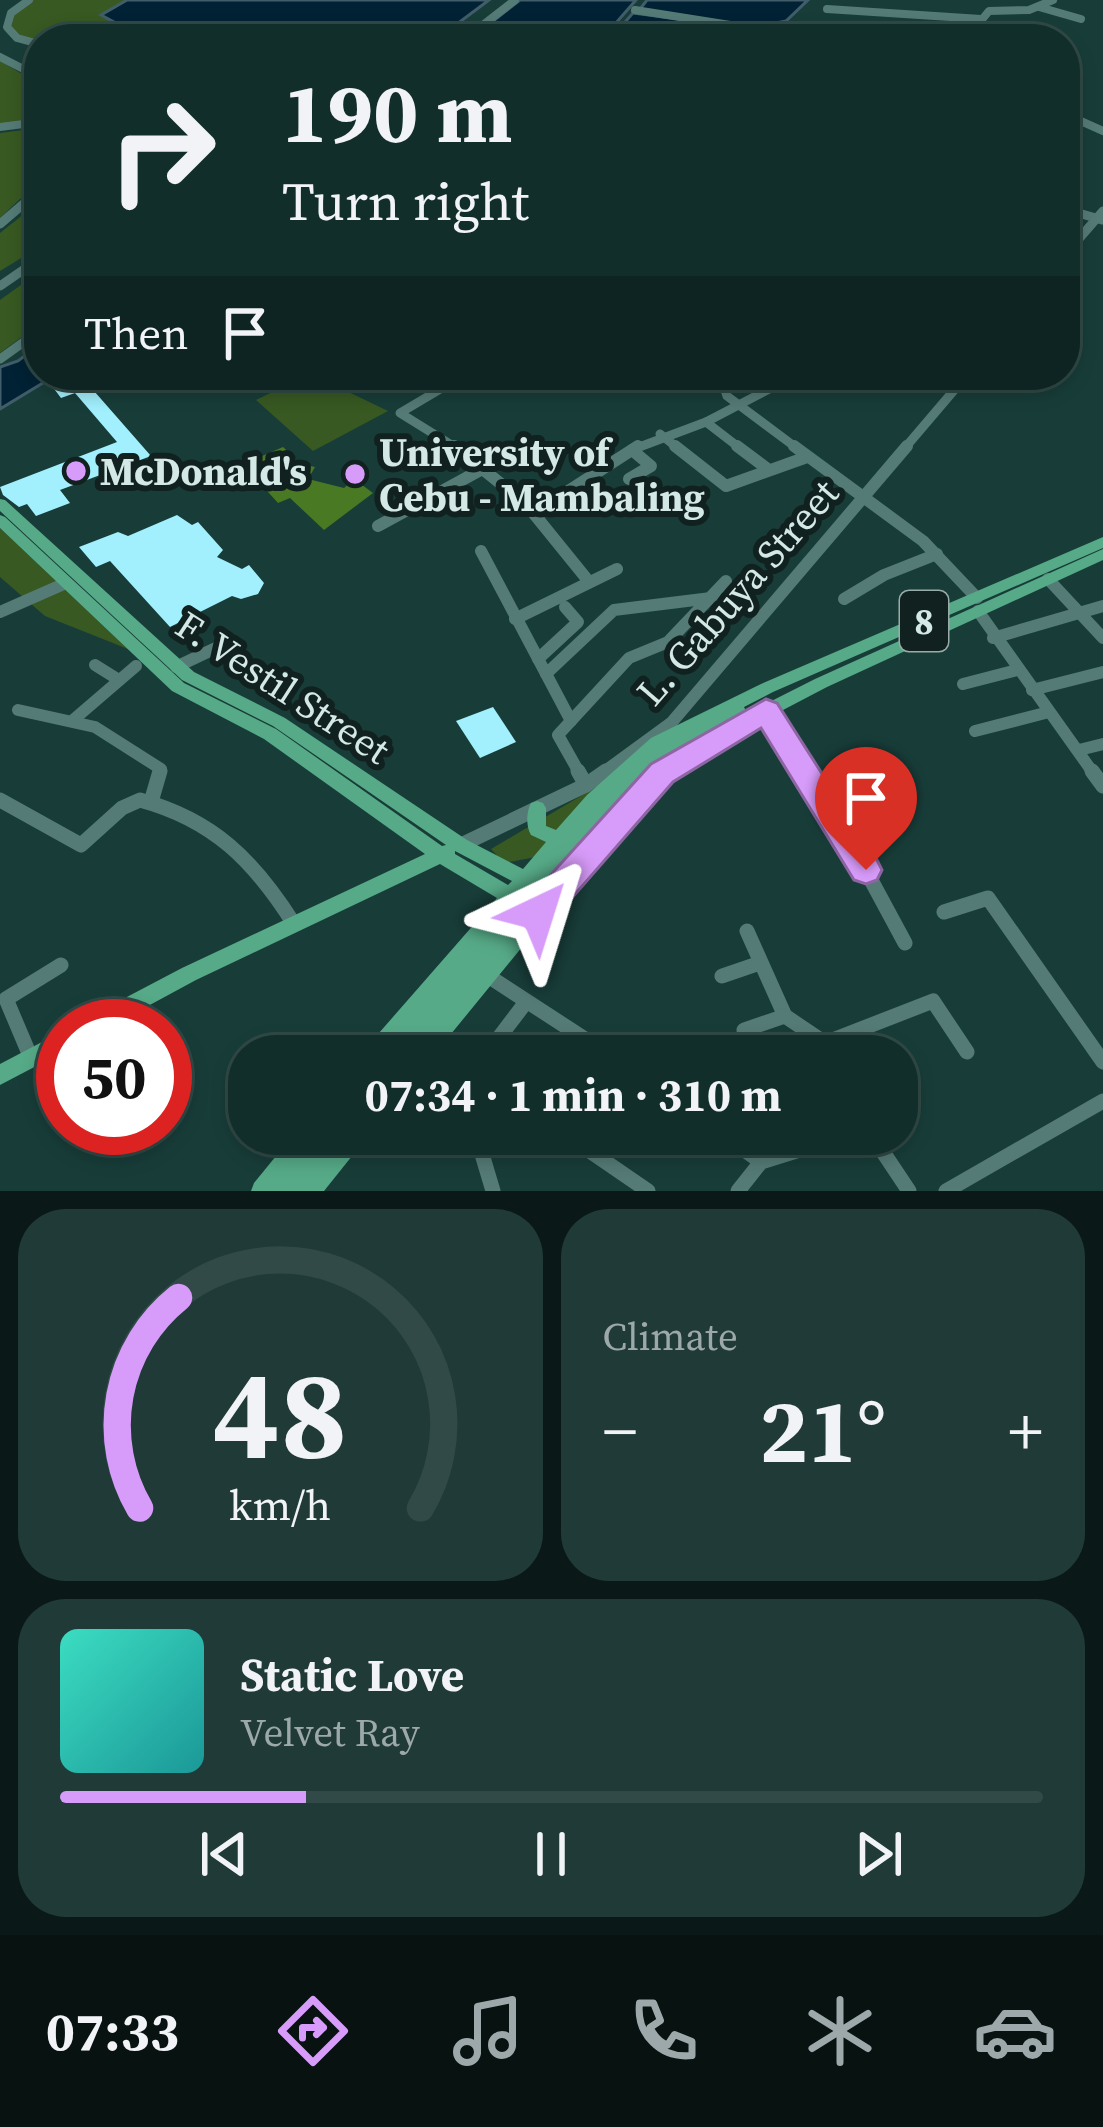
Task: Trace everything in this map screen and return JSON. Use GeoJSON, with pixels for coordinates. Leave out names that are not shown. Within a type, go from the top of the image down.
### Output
{"type":"FeatureCollection","features":[{"type":"Feature","properties":{"kind":"main road","name":"F. Vestil Street"},"geometry":{"type":"LineString","coordinates":[[0,503],[176,668],[279,722],[460,845],[517,888],[538,913]]}},
{"type":"Feature","properties":{"kind":"main road","name":"F. Vestil Street"},"geometry":{"type":"LineString","coordinates":[[0,520],[178,687],[270,734],[440,855],[517,888],[554,894]]}},
{"type":"Feature","properties":{"kind":"main road","name":"8"},"geometry":{"type":"LineString","coordinates":[[415,1035],[614,799],[653,763],[731,714],[1103,542]]}},
{"type":"Feature","properties":{"kind":"main road","name":"8"},"geometry":{"type":"LineString","coordinates":[[977,604],[1103,554]]}},
{"type":"Feature","properties":{"kind":"main road","name":"8"},"geometry":{"type":"LineString","coordinates":[[438,1035],[662,773],[815,678]]}},
{"type":"Feature","properties":{"kind":"main road","name":"8"},"geometry":{"type":"LineString","coordinates":[[390,1035],[611,781],[657,743],[712,712],[815,678]]}},
{"type":"Feature","properties":{"kind":"main road"},"geometry":{"type":"LineString","coordinates":[[537,808],[537,830],[576,852],[576,869]]}},
{"type":"Feature","properties":{"kind":"main road"},"geometry":{"type":"LineString","coordinates":[[145,999],[460,845]]}},
{"type":"Feature","properties":{"kind":"main road"},"geometry":{"type":"LineString","coordinates":[[0,1075],[36,1055]]}},
{"type":"Feature","properties":{"kind":"main road"},"geometry":{"type":"LineString","coordinates":[[262,1191],[291,1155]]}},
{"type":"Feature","properties":{"kind":"main road"},"geometry":{"type":"LineString","coordinates":[[286,1191],[315,1155]]}},
{"type":"Feature","properties":{"kind":"main road"},"geometry":{"type":"LineString","coordinates":[[310,1191],[339,1155]]}},
{"type":"Feature","properties":{"kind":"street"},"geometry":{"type":"LineString","coordinates":[[24,40],[9,31],[8,16],[29,0]]}},
{"type":"Feature","properties":{"kind":"street"},"geometry":{"type":"LineString","coordinates":[[484,24],[514,0]]}},
{"type":"Feature","properties":{"kind":"street"},"geometry":{"type":"LineString","coordinates":[[977,24],[989,11],[1046,3],[1081,19]]}},
{"type":"Feature","properties":{"kind":"street"},"geometry":{"type":"LineString","coordinates":[[827,9],[981,19]]}},
{"type":"Feature","properties":{"kind":"street"},"geometry":{"type":"LineString","coordinates":[[635,10],[724,24]]}},
{"type":"Feature","properties":{"kind":"street"},"geometry":{"type":"LineString","coordinates":[[912,24],[925,13]]}},
{"type":"Feature","properties":{"kind":"street"},"geometry":{"type":"LineString","coordinates":[[0,224],[24,203]]}},
{"type":"Feature","properties":{"kind":"street"},"geometry":{"type":"LineString","coordinates":[[1080,239],[1101,216]]}},
{"type":"Feature","properties":{"kind":"street"},"geometry":{"type":"LineString","coordinates":[[439,390],[400,413],[486,467],[555,530],[586,578]]}},
{"type":"Feature","properties":{"kind":"street"},"geometry":{"type":"LineString","coordinates":[[725,390],[739,406],[937,554],[1103,786]]}},
{"type":"Feature","properties":{"kind":"street"},"geometry":{"type":"LineString","coordinates":[[603,493],[570,505],[559,497],[660,434],[706,422],[768,390]]}},
{"type":"Feature","properties":{"kind":"street","name":"L. Gabuya Street"},"geometry":{"type":"LineString","coordinates":[[460,845],[586,784],[679,716],[954,390]]}},
{"type":"Feature","properties":{"kind":"street"},"geometry":{"type":"LineString","coordinates":[[706,422],[769,470]]}},
{"type":"Feature","properties":{"kind":"street"},"geometry":{"type":"LineString","coordinates":[[660,434],[726,486],[807,457]]}},
{"type":"Feature","properties":{"kind":"street"},"geometry":{"type":"LineString","coordinates":[[629,479],[651,466],[632,450]]}},
{"type":"Feature","properties":{"kind":"street"},"geometry":{"type":"LineString","coordinates":[[378,526],[486,467]]}},
{"type":"Feature","properties":{"kind":"street"},"geometry":{"type":"LineString","coordinates":[[481,551],[571,722]]}},
{"type":"Feature","properties":{"kind":"street"},"geometry":{"type":"LineString","coordinates":[[844,599],[884,574],[937,554]]}},
{"type":"Feature","properties":{"kind":"street"},"geometry":{"type":"LineString","coordinates":[[515,619],[543,609],[586,578],[617,569]]}},
{"type":"Feature","properties":{"kind":"street"},"geometry":{"type":"LineString","coordinates":[[1048,579],[1103,638]]}},
{"type":"Feature","properties":{"kind":"street"},"geometry":{"type":"LineString","coordinates":[[586,784],[558,735],[628,658],[668,642],[726,581]]}},
{"type":"Feature","properties":{"kind":"street"},"geometry":{"type":"LineString","coordinates":[[0,612],[66,584]]}},
{"type":"Feature","properties":{"kind":"street"},"geometry":{"type":"LineString","coordinates":[[546,674],[614,610],[711,598]]}},
{"type":"Feature","properties":{"kind":"street"},"geometry":{"type":"LineString","coordinates":[[993,638],[1103,606]]}},
{"type":"Feature","properties":{"kind":"street"},"geometry":{"type":"LineString","coordinates":[[538,659],[578,622],[565,608]]}},
{"type":"Feature","properties":{"kind":"street"},"geometry":{"type":"LineString","coordinates":[[176,668],[218,647]]}},
{"type":"Feature","properties":{"kind":"street"},"geometry":{"type":"LineString","coordinates":[[95,665],[119,680]]}},
{"type":"Feature","properties":{"kind":"street"},"geometry":{"type":"LineString","coordinates":[[72,721],[136,666]]}},
{"type":"Feature","properties":{"kind":"street"},"geometry":{"type":"LineString","coordinates":[[963,684],[1017,670]]}},
{"type":"Feature","properties":{"kind":"street"},"geometry":{"type":"LineString","coordinates":[[1032,690],[1103,672]]}},
{"type":"Feature","properties":{"kind":"street"},"geometry":{"type":"LineString","coordinates":[[18,710],[95,728],[161,769],[151,802]]}},
{"type":"Feature","properties":{"kind":"street"},"geometry":{"type":"LineString","coordinates":[[766,711],[850,841],[905,943]]}},
{"type":"Feature","properties":{"kind":"street"},"geometry":{"type":"LineString","coordinates":[[975,731],[1048,712]]}},
{"type":"Feature","properties":{"kind":"street"},"geometry":{"type":"LineString","coordinates":[[1079,750],[1103,744]]}},
{"type":"Feature","properties":{"kind":"street"},"geometry":{"type":"LineString","coordinates":[[3,805],[81,844],[131,802],[151,802],[212,827],[243,849],[293,924]]}},
{"type":"Feature","properties":{"kind":"street"},"geometry":{"type":"LineString","coordinates":[[944,912],[988,898],[1103,1062]]}},
{"type":"Feature","properties":{"kind":"street"},"geometry":{"type":"LineString","coordinates":[[747,932],[784,1016],[809,1035]]}},
{"type":"Feature","properties":{"kind":"street"},"geometry":{"type":"LineString","coordinates":[[458,956],[578,1035]]}},
{"type":"Feature","properties":{"kind":"street"},"geometry":{"type":"LineString","coordinates":[[722,976],[760,963]]}},
{"type":"Feature","properties":{"kind":"street"},"geometry":{"type":"LineString","coordinates":[[31,1058],[6,999],[61,965]]}},
{"type":"Feature","properties":{"kind":"street"},"geometry":{"type":"LineString","coordinates":[[860,1035],[933,1001],[967,1052]]}},
{"type":"Feature","properties":{"kind":"street"},"geometry":{"type":"LineString","coordinates":[[500,1035],[526,1002]]}},
{"type":"Feature","properties":{"kind":"street"},"geometry":{"type":"LineString","coordinates":[[744,1030],[784,1016]]}},
{"type":"Feature","properties":{"kind":"street"},"geometry":{"type":"LineString","coordinates":[[946,1191],[1103,1101]]}},
{"type":"Feature","properties":{"kind":"street"},"geometry":{"type":"LineString","coordinates":[[483,1155],[494,1191]]}},
{"type":"Feature","properties":{"kind":"street"},"geometry":{"type":"LineString","coordinates":[[596,1155],[648,1191]]}},
{"type":"Feature","properties":{"kind":"street"},"geometry":{"type":"LineString","coordinates":[[751,1155],[761,1162]]}},
{"type":"Feature","properties":{"kind":"street"},"geometry":{"type":"LineString","coordinates":[[739,1191],[761,1162],[784,1155]]}},
{"type":"Feature","properties":{"kind":"street"},"geometry":{"type":"LineString","coordinates":[[885,1155],[910,1191]]}},
{"type":"Feature","properties":{"kind":"green space"},"geometry":{"type":"Polygon","coordinates":[[[33,0],[128,0],[102,15],[121,24],[24,24],[24,38],[11,28],[15,12],[33,0]]]}},
{"type":"Feature","properties":{"kind":"green space"},"geometry":{"type":"Polygon","coordinates":[[[0,61],[24,75],[24,122],[0,125],[0,61]]]}},
{"type":"Feature","properties":{"kind":"green space"},"geometry":{"type":"Polygon","coordinates":[[[24,130],[24,195],[0,218],[0,133],[24,130]]]}},
{"type":"Feature","properties":{"kind":"green space"},"geometry":{"type":"Polygon","coordinates":[[[24,214],[24,256],[0,271],[0,233],[24,214]]]}},
{"type":"Feature","properties":{"kind":"green space"},"geometry":{"type":"Polygon","coordinates":[[[24,283],[24,335],[0,353],[0,300],[24,283]]]}},
{"type":"Feature","properties":{"kind":"green space"},"geometry":{"type":"Polygon","coordinates":[[[276,390],[344,390],[388,411],[313,451],[256,400],[276,390]]]}},
{"type":"Feature","properties":{"kind":"green space"},"geometry":{"type":"Polygon","coordinates":[[[283,447],[301,464],[315,467],[308,479],[344,488],[354,479],[373,493],[324,530],[290,498],[278,503],[250,472],[242,474],[237,467],[283,447]]]}},
{"type":"Feature","properties":{"kind":"green space"},"geometry":{"type":"Polygon","coordinates":[[[0,528],[128,649],[45,616],[0,577],[0,528]]]}},
{"type":"Feature","properties":{"kind":"green space"},"geometry":{"type":"Polygon","coordinates":[[[603,783],[541,856],[504,863],[491,849],[603,783]]]}},
{"type":"Feature","properties":{"kind":"water"},"geometry":{"type":"Polygon","coordinates":[[[127,0],[489,0],[457,24],[121,24],[101,15],[127,0]]]}},
{"type":"Feature","properties":{"kind":"water"},"geometry":{"type":"Polygon","coordinates":[[[520,0],[636,0],[615,24],[489,24],[520,0]]]}},
{"type":"Feature","properties":{"kind":"water"},"geometry":{"type":"Polygon","coordinates":[[[647,0],[808,0],[786,21],[771,24],[714,24],[640,9],[647,0]]]}},
{"type":"Feature","properties":{"kind":"water"},"geometry":{"type":"Polygon","coordinates":[[[633,13],[687,20],[685,24],[623,24],[633,13]]]}},
{"type":"Feature","properties":{"kind":"water"},"geometry":{"type":"Polygon","coordinates":[[[24,356],[24,390],[31,390],[0,409],[0,367],[24,356]]]}},
{"type":"Feature","properties":{"kind":"building","name":"McDonald's"},"geometry":{"type":"Polygon","coordinates":[[[55,390],[93,390],[151,456],[60,490],[70,503],[36,516],[27,504],[19,507],[3,495],[0,487],[117,442],[75,393],[61,398],[55,390]]]}},
{"type":"Feature","properties":{"kind":"building"},"geometry":{"type":"Polygon","coordinates":[[[177,515],[192,525],[198,522],[223,550],[217,557],[242,569],[249,565],[264,583],[258,594],[241,599],[232,596],[170,627],[110,561],[96,567],[79,547],[118,532],[128,536],[177,515]]]}},
{"type":"Feature","properties":{"kind":"building"},"geometry":{"type":"Polygon","coordinates":[[[493,707],[516,742],[480,758],[456,721],[493,707]]]}},
{"type":"Feature","properties":{"kind":"place","name":"McDonald's"},"geometry":{"type":"Point","coordinates":[76,471]}},
{"type":"Feature","properties":{"kind":"place","name":"University of Cebu - Mambaling"},"geometry":{"type":"Point","coordinates":[355,474]}},
{"type":"Feature","properties":{"kind":"route"},"geometry":{"type":"LineString","coordinates":[[538,913],[662,773],[766,711],[866,870]]}}]}
